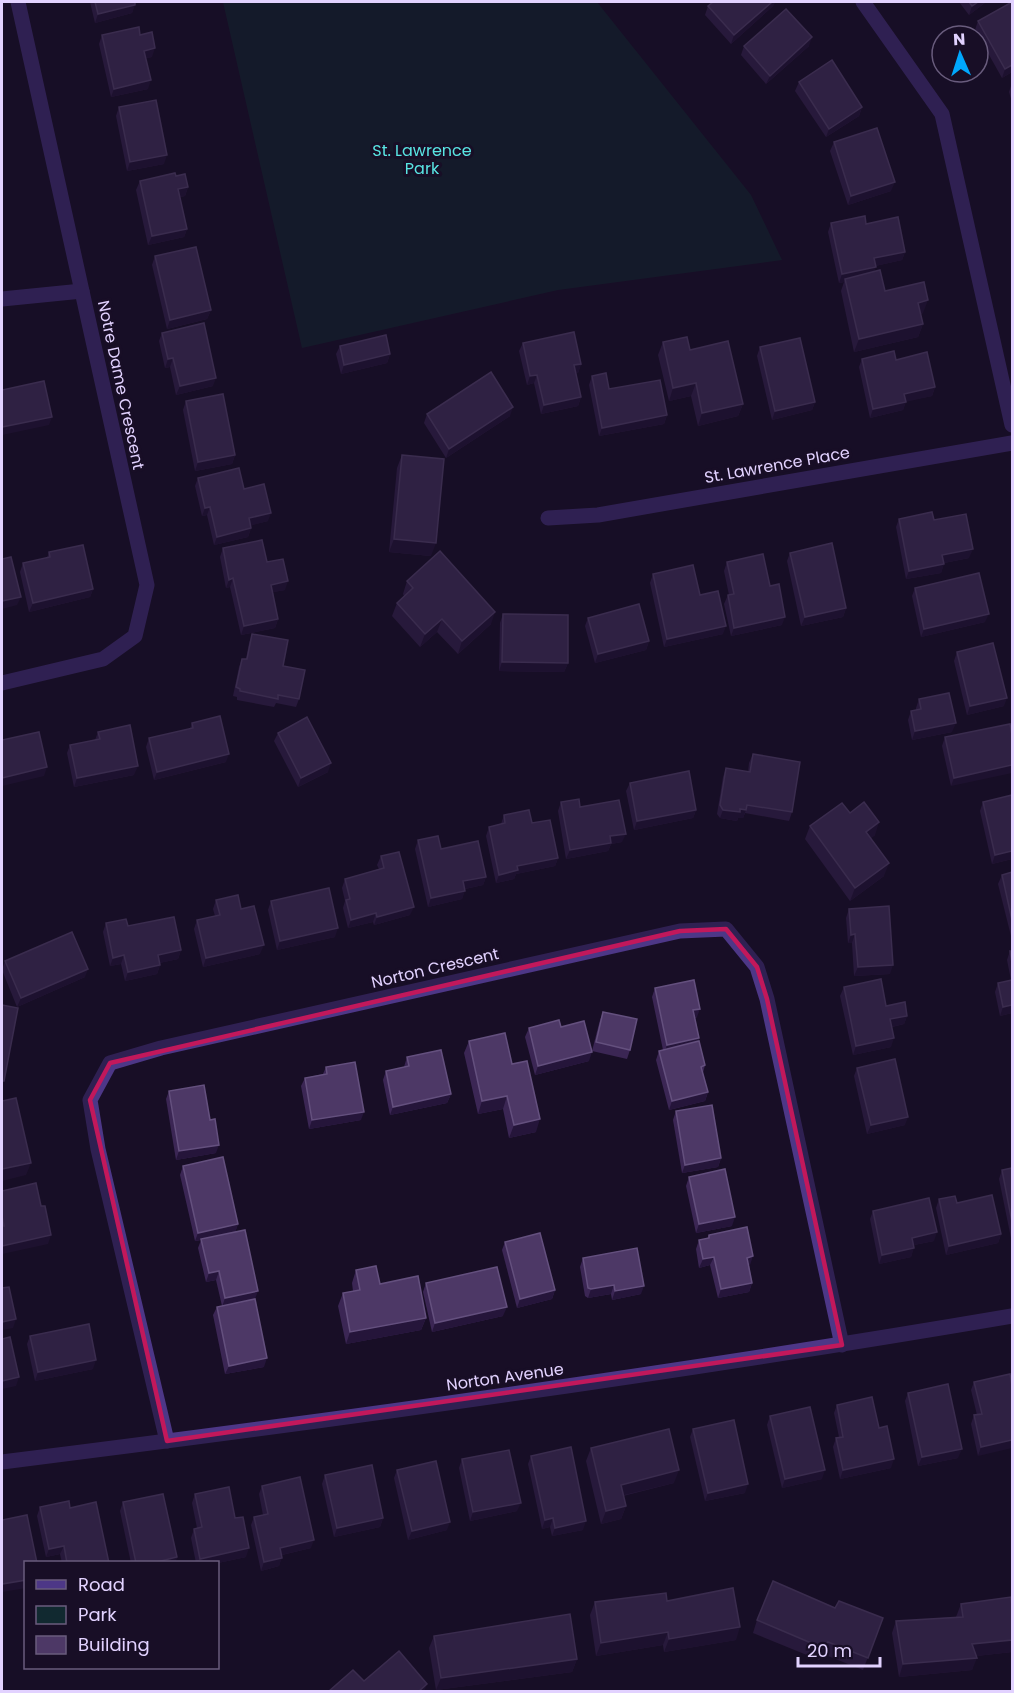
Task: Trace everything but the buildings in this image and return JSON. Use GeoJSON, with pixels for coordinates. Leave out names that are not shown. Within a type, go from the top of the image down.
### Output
{"type":"FeatureCollection","features":[{"type":"Feature","properties":{"kind":"street","name":"Notre Dame Crescent"},"geometry":{"type":"LineString","coordinates":[[2,683],[103,660],[135,636],[147,585],[18,2]]}},
{"type":"Feature","properties":{"kind":"street"},"geometry":{"type":"LineString","coordinates":[[863,2],[942,114],[1012,425]]}},
{"type":"Feature","properties":{"kind":"street"},"geometry":{"type":"LineString","coordinates":[[2,299],[82,291]]}},
{"type":"Feature","properties":{"kind":"street","name":"St. Lawrence Place"},"geometry":{"type":"LineString","coordinates":[[548,518],[598,515],[1012,443]]}},
{"type":"Feature","properties":{"kind":"street","name":"Norton Crescent"},"geometry":{"type":"LineString","coordinates":[[167,1441],[98,1149],[90,1100],[110,1063],[173,1045],[680,931],[726,929],[757,967],[842,1345]]}},
{"type":"Feature","properties":{"kind":"street","name":"Norton Avenue"},"geometry":{"type":"LineString","coordinates":[[2,1462],[620,1379],[1012,1316]]}},
{"type":"Feature","properties":{"kind":"highlighted area"},"geometry":{"type":"Polygon","coordinates":[[[726,929],[757,967],[767,999],[842,1345],[167,1441],[90,1100],[110,1063],[680,931],[726,929]]]}},
{"type":"Feature","properties":{"kind":"green space","name":"St. Lawrence Park"},"geometry":{"type":"Polygon","coordinates":[[[223,2],[597,2],[751,195],[782,260],[558,290],[302,348],[223,2]]]}}]}
